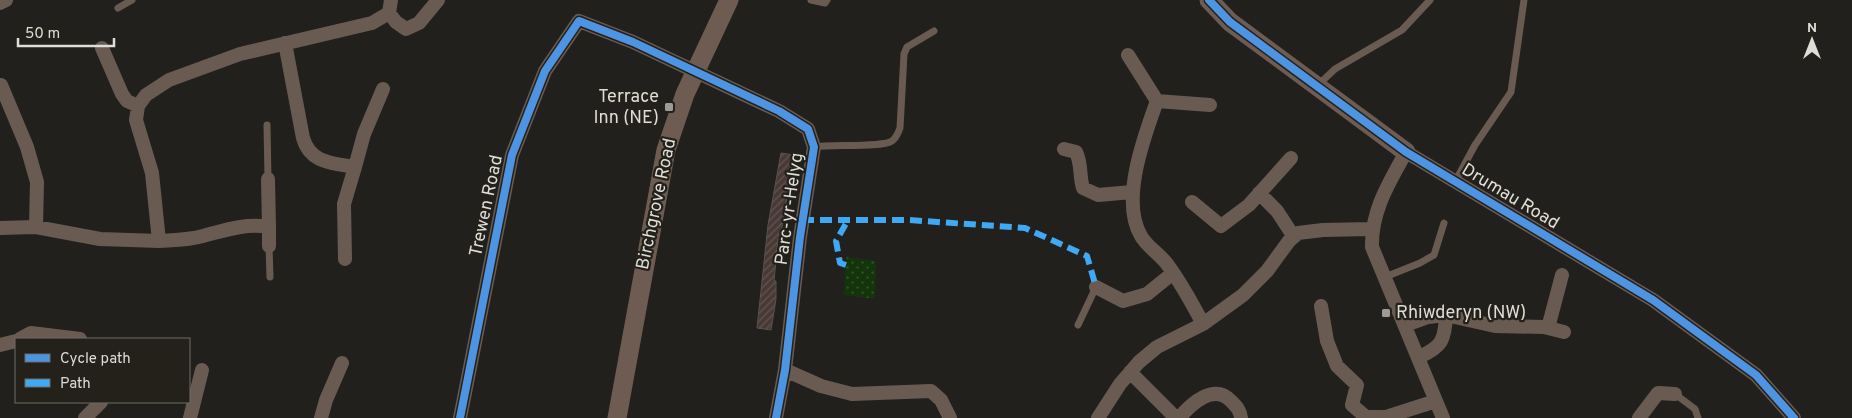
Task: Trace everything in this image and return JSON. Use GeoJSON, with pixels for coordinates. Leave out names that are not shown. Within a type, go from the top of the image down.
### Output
{"type":"FeatureCollection","features":[{"type":"Feature","properties":{"kind":"main road","name":"Birchgrove Road"},"geometry":{"type":"LineString","coordinates":[[617,418],[666,150],[685,94],[729,0]]}},
{"type":"Feature","properties":{"kind":"main road","name":"Drumau Road"},"geometry":{"type":"LineString","coordinates":[[1209,0],[1230,22],[1316,88],[1406,152]]}},
{"type":"Feature","properties":{"kind":"street"},"geometry":{"type":"LineString","coordinates":[[0,3],[6,0]]}},
{"type":"Feature","properties":{"kind":"street"},"geometry":{"type":"LineString","coordinates":[[159,241],[152,173],[136,120],[138,106],[154,88],[169,80],[240,54],[372,23],[390,6],[396,22],[406,29],[419,23],[438,0]]}},
{"type":"Feature","properties":{"kind":"street","name":"Trewen Road"},"geometry":{"type":"LineString","coordinates":[[460,418],[512,155],[545,71],[579,21],[633,42],[696,73]]}},
{"type":"Feature","properties":{"kind":"street"},"geometry":{"type":"LineString","coordinates":[[285,43],[306,147],[315,158],[355,167]]}},
{"type":"Feature","properties":{"kind":"street"},"geometry":{"type":"LineString","coordinates":[[102,48],[122,94],[127,101],[138,106]]}},
{"type":"Feature","properties":{"kind":"street"},"geometry":{"type":"LineString","coordinates":[[1128,54],[1157,102]]}},
{"type":"Feature","properties":{"kind":"street","name":"Parc-yr-Helyg"},"geometry":{"type":"LineString","coordinates":[[696,73],[778,111],[808,129],[814,146],[800,237],[785,370],[776,418]]}},
{"type":"Feature","properties":{"kind":"street"},"geometry":{"type":"LineString","coordinates":[[1,85],[27,147],[37,182],[36,227]]}},
{"type":"Feature","properties":{"kind":"street"},"geometry":{"type":"LineString","coordinates":[[345,259],[344,204],[364,134],[383,89]]}},
{"type":"Feature","properties":{"kind":"street"},"geometry":{"type":"LineString","coordinates":[[1157,102],[1210,105]]}},
{"type":"Feature","properties":{"kind":"street"},"geometry":{"type":"LineString","coordinates":[[1157,102],[1146,131],[1132,192],[1134,217],[1141,236],[1173,273],[1203,324]]}},
{"type":"Feature","properties":{"kind":"street"},"geometry":{"type":"LineString","coordinates":[[1064,149],[1076,152],[1081,162],[1080,177],[1083,188],[1098,196],[1132,192]]}},
{"type":"Feature","properties":{"kind":"street"},"geometry":{"type":"LineString","coordinates":[[1406,152],[1380,200],[1371,229],[1372,246],[1443,418]]}},
{"type":"Feature","properties":{"kind":"street","name":"Drumau Road"},"geometry":{"type":"LineString","coordinates":[[1406,152],[1653,300],[1756,375],[1794,418]]}},
{"type":"Feature","properties":{"kind":"street"},"geometry":{"type":"LineString","coordinates":[[1192,202],[1221,226],[1249,205],[1290,158]]}},
{"type":"Feature","properties":{"kind":"street"},"geometry":{"type":"LineString","coordinates":[[268,179],[269,246]]}},
{"type":"Feature","properties":{"kind":"street"},"geometry":{"type":"LineString","coordinates":[[1259,193],[1277,210],[1294,237]]}},
{"type":"Feature","properties":{"kind":"street"},"geometry":{"type":"LineString","coordinates":[[0,228],[36,227],[100,239],[159,241],[203,236],[219,230],[245,225],[269,226]]}},
{"type":"Feature","properties":{"kind":"street"},"geometry":{"type":"LineString","coordinates":[[1098,418],[1120,384],[1157,347],[1203,324],[1243,295],[1298,233],[1371,229]]}},
{"type":"Feature","properties":{"kind":"street"},"geometry":{"type":"LineString","coordinates":[[1096,287],[1123,301],[1147,294],[1173,273]]}},
{"type":"Feature","properties":{"kind":"street"},"geometry":{"type":"LineString","coordinates":[[1548,328],[1562,275]]}},
{"type":"Feature","properties":{"kind":"street"},"geometry":{"type":"LineString","coordinates":[[1321,306],[1327,341],[1337,366],[1357,385],[1352,404],[1366,417],[1386,418],[1436,401]]}},
{"type":"Feature","properties":{"kind":"street"},"geometry":{"type":"LineString","coordinates":[[1406,325],[1428,317],[1446,315],[1495,326],[1548,328],[1564,332]]}},
{"type":"Feature","properties":{"kind":"street"},"geometry":{"type":"LineString","coordinates":[[1419,357],[1437,350],[1443,339],[1446,315]]}},
{"type":"Feature","properties":{"kind":"street"},"geometry":{"type":"LineString","coordinates":[[22,338],[31,333],[72,338]]}},
{"type":"Feature","properties":{"kind":"street"},"geometry":{"type":"LineString","coordinates":[[0,345],[15,341]]}},
{"type":"Feature","properties":{"kind":"street"},"geometry":{"type":"LineString","coordinates":[[322,418],[326,400],[342,362]]}},
{"type":"Feature","properties":{"kind":"street"},"geometry":{"type":"LineString","coordinates":[[190,418],[202,370]]}},
{"type":"Feature","properties":{"kind":"street"},"geometry":{"type":"LineString","coordinates":[[785,370],[821,386],[852,394],[932,391],[941,400],[950,418]]}},
{"type":"Feature","properties":{"kind":"street"},"geometry":{"type":"LineString","coordinates":[[1130,372],[1178,418],[1191,404],[1212,393],[1225,395],[1240,410],[1241,418]]}},
{"type":"Feature","properties":{"kind":"street"},"geometry":{"type":"LineString","coordinates":[[1638,418],[1658,393],[1675,394]]}},
{"type":"Feature","properties":{"kind":"street"},"geometry":{"type":"LineString","coordinates":[[85,418],[99,403]]}},
{"type":"Feature","properties":{"kind":"lane"},"geometry":{"type":"LineString","coordinates":[[118,8],[132,0]]}},
{"type":"Feature","properties":{"kind":"lane"},"geometry":{"type":"LineString","coordinates":[[811,0],[825,3],[827,0]]}},
{"type":"Feature","properties":{"kind":"lane"},"geometry":{"type":"LineString","coordinates":[[1316,88],[1335,69],[1402,30],[1430,0]]}},
{"type":"Feature","properties":{"kind":"lane"},"geometry":{"type":"LineString","coordinates":[[1455,182],[1475,146],[1511,92],[1524,0]]}},
{"type":"Feature","properties":{"kind":"lane"},"geometry":{"type":"LineString","coordinates":[[814,146],[891,142],[900,128],[904,54],[907,47],[934,31]]}},
{"type":"Feature","properties":{"kind":"lane"},"geometry":{"type":"LineString","coordinates":[[267,124],[268,179]]}},
{"type":"Feature","properties":{"kind":"lane"},"geometry":{"type":"LineString","coordinates":[[1385,277],[1420,263],[1434,255],[1440,242],[1444,223]]}},
{"type":"Feature","properties":{"kind":"lane"},"geometry":{"type":"LineString","coordinates":[[269,246],[270,276]]}},
{"type":"Feature","properties":{"kind":"lane"},"geometry":{"type":"LineString","coordinates":[[1078,325],[1096,287]]}},
{"type":"Feature","properties":{"kind":"lane"},"geometry":{"type":"LineString","coordinates":[[1675,394],[1696,409],[1698,418]]}},
{"type":"Feature","properties":{"kind":"green space"},"geometry":{"type":"Polygon","coordinates":[[[846,257],[876,261],[875,299],[844,295],[846,257]]]}},
{"type":"Feature","properties":{"kind":"building"},"geometry":{"type":"Polygon","coordinates":[[[781,153],[794,155],[780,239],[778,239],[774,281],[776,281],[776,299],[771,330],[757,328],[768,225],[781,153]]]}},
{"type":"Feature","properties":{"kind":"marked path"},"geometry":{"type":"LineString","coordinates":[[802,220],[909,220],[1025,228],[1087,256],[1096,287]]}},
{"type":"Feature","properties":{"kind":"marked path"},"geometry":{"type":"LineString","coordinates":[[846,265],[840,263],[836,241],[848,220]]}},
{"type":"Feature","properties":{"kind":"cycle path"},"geometry":{"type":"LineString","coordinates":[[1209,0],[1230,22],[1406,152],[1653,300],[1756,375],[1794,418]]}},
{"type":"Feature","properties":{"kind":"cycle path"},"geometry":{"type":"LineString","coordinates":[[460,418],[512,155],[545,71],[579,21],[633,42],[779,111],[808,129],[814,147],[800,237],[785,370],[776,418]]}},
{"type":"Feature","properties":{"kind":"place","name":"Terrace Inn (NE)"},"geometry":{"type":"Point","coordinates":[669,107]}},
{"type":"Feature","properties":{"kind":"place","name":"Rhiwderyn (NW)"},"geometry":{"type":"Point","coordinates":[1386,313]}}]}
